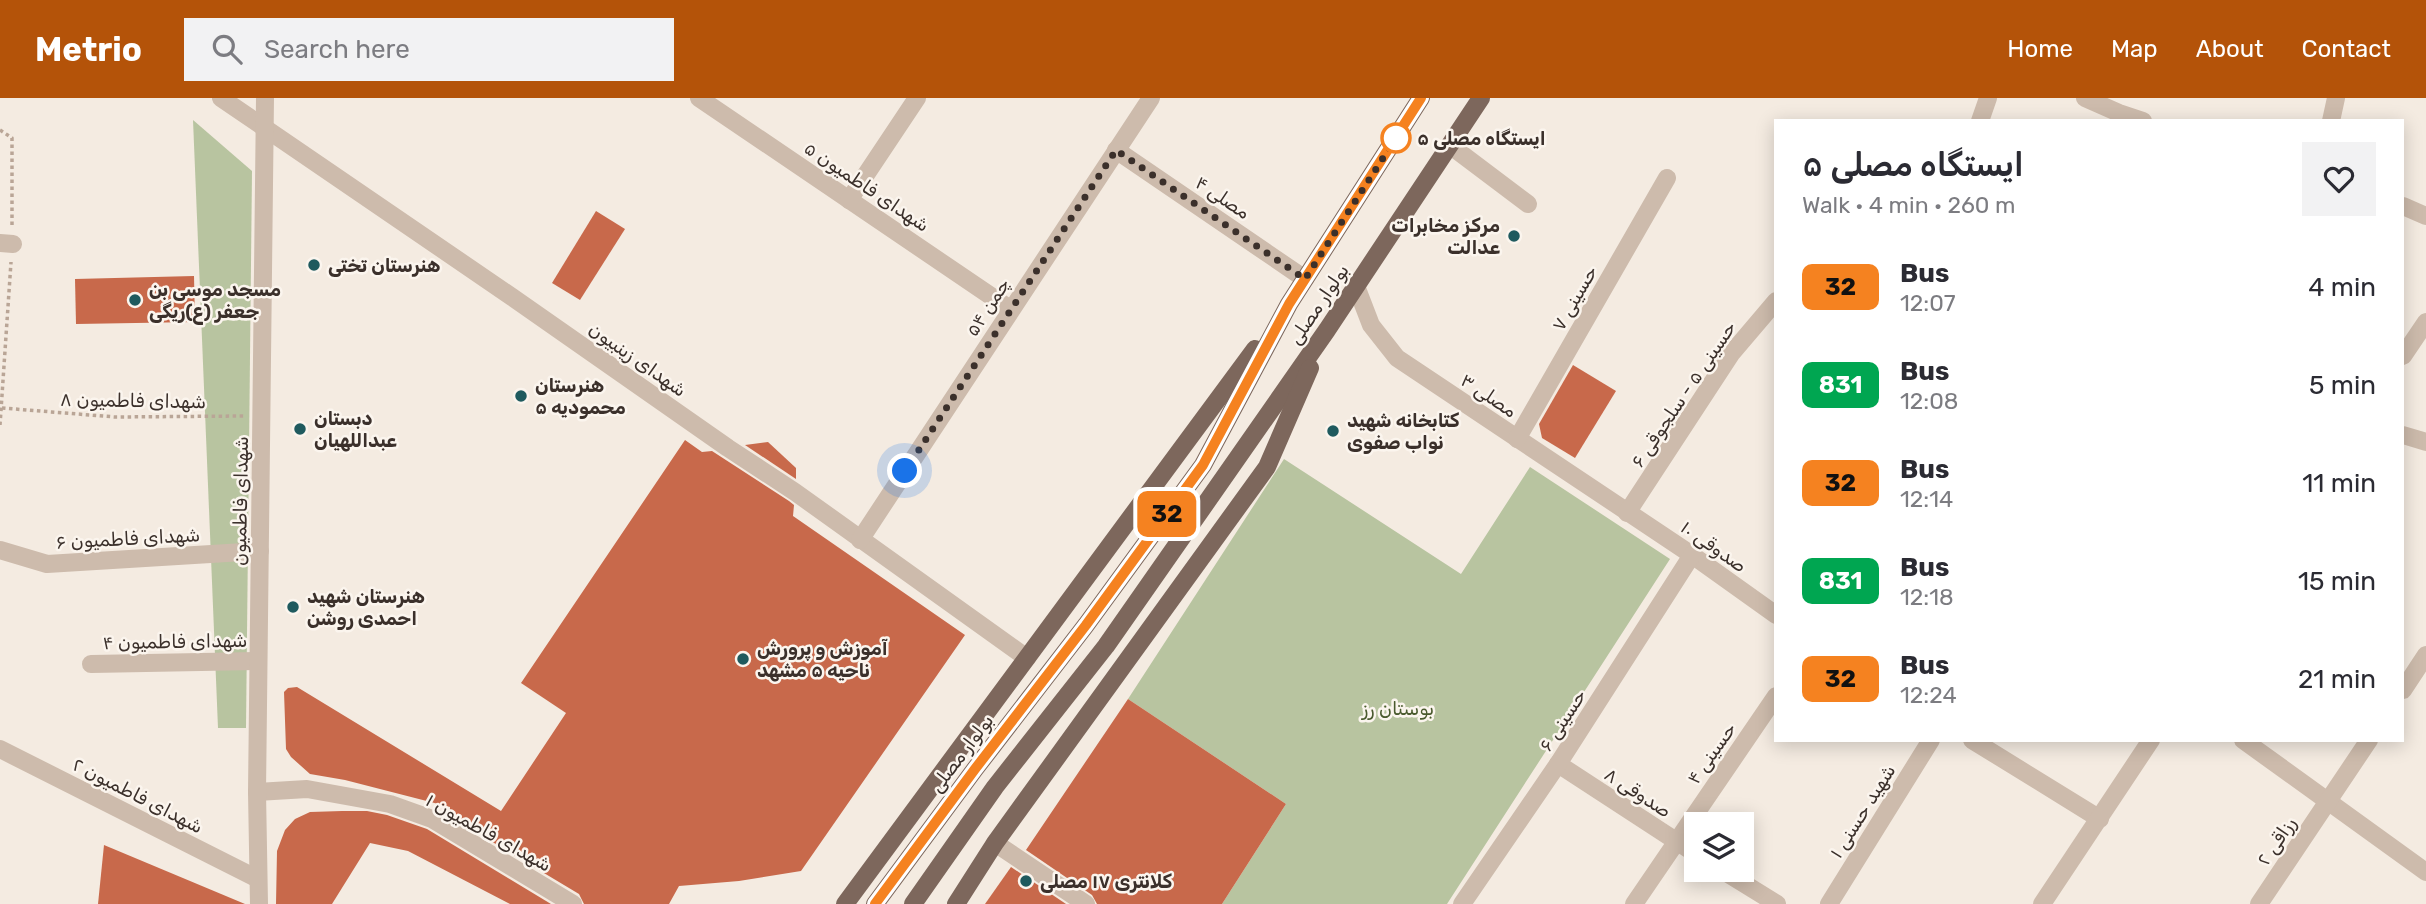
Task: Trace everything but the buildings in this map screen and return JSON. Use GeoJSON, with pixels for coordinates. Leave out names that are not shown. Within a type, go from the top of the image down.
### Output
{"type":"FeatureCollection","features":[{"type":"Feature","properties":{"kind":"main road","name":"بولوار مصلی"},"geometry":{"type":"LineString","coordinates":[[875,904],[1203,465],[1289,304],[1422,98]]}},
{"type":"Feature","properties":{"kind":"main road","name":"بولوار مصلی"},"geometry":{"type":"LineString","coordinates":[[913,904],[995,787],[1106,646],[1326,330],[1481,98]]}},
{"type":"Feature","properties":{"kind":"main road"},"geometry":{"type":"LineString","coordinates":[[845,904],[1289,304]]}},
{"type":"Feature","properties":{"kind":"main road"},"geometry":{"type":"LineString","coordinates":[[956,904],[995,843],[1267,467],[1326,330]]}},
{"type":"Feature","properties":{"kind":"street","name":"شهدای زینبیون"},"geometry":{"type":"LineString","coordinates":[[222,98],[738,456],[795,492],[1027,658]]}},
{"type":"Feature","properties":{"kind":"street","name":"شهدای فاطمیون"},"geometry":{"type":"LineString","coordinates":[[259,904],[257,792],[265,98]]}},
{"type":"Feature","properties":{"kind":"street","name":"شهدای فاطمیون ۵"},"geometry":{"type":"LineString","coordinates":[[699,98],[1010,309]]}},
{"type":"Feature","properties":{"kind":"street"},"geometry":{"type":"LineString","coordinates":[[849,200],[917,98]]}},
{"type":"Feature","properties":{"kind":"street","name":"چمن ۵۴"},"geometry":{"type":"LineString","coordinates":[[860,540],[1151,98]]}},
{"type":"Feature","properties":{"kind":"street"},"geometry":{"type":"LineString","coordinates":[[1981,119],[1988,98]]}},
{"type":"Feature","properties":{"kind":"street"},"geometry":{"type":"LineString","coordinates":[[2085,98],[2138,119]]}},
{"type":"Feature","properties":{"kind":"street"},"geometry":{"type":"LineString","coordinates":[[2331,119],[2336,98]]}},
{"type":"Feature","properties":{"kind":"street"},"geometry":{"type":"LineString","coordinates":[[1451,146],[1528,204]]}},
{"type":"Feature","properties":{"kind":"street","name":"مصلی ۴"},"geometry":{"type":"LineString","coordinates":[[1116,150],[1305,279]]}},
{"type":"Feature","properties":{"kind":"street","name":"حسینی ۷"},"geometry":{"type":"LineString","coordinates":[[1517,439],[1667,178]]}},
{"type":"Feature","properties":{"kind":"street"},"geometry":{"type":"LineString","coordinates":[[2404,206],[2426,216]]}},
{"type":"Feature","properties":{"kind":"street","name":"مصلی ۳"},"geometry":{"type":"LineString","coordinates":[[1356,286],[1371,325],[1397,358],[1627,513]]}},
{"type":"Feature","properties":{"kind":"street","name":"حسینی ۵ - سلجوقی ۶"},"geometry":{"type":"LineString","coordinates":[[1627,513],[1731,354],[1774,303]]}},
{"type":"Feature","properties":{"kind":"street"},"geometry":{"type":"LineString","coordinates":[[2404,355],[2426,322]]}},
{"type":"Feature","properties":{"kind":"street"},"geometry":{"type":"LineString","coordinates":[[2404,435],[2426,442]]}},
{"type":"Feature","properties":{"kind":"street","name":"صدوقی ۱۰"},"geometry":{"type":"LineString","coordinates":[[1627,513],[1774,614]]}},
{"type":"Feature","properties":{"kind":"street","name":"شهدای فاطمیون ۶"},"geometry":{"type":"LineString","coordinates":[[0,550],[47,564],[260,551]]}},
{"type":"Feature","properties":{"kind":"street","name":"حسینی ۶"},"geometry":{"type":"LineString","coordinates":[[1462,904],[1558,764],[1692,555]]}},
{"type":"Feature","properties":{"kind":"street"},"geometry":{"type":"LineString","coordinates":[[2404,689],[2426,656]]}},
{"type":"Feature","properties":{"kind":"street","name":"شهدای فاطمیون ۴"},"geometry":{"type":"LineString","coordinates":[[92,664],[258,661]]}},
{"type":"Feature","properties":{"kind":"street","name":"حسینی ۴"},"geometry":{"type":"LineString","coordinates":[[1634,904],[1774,698]]}},
{"type":"Feature","properties":{"kind":"street","name":"شهید حسنی ۱"},"geometry":{"type":"LineString","coordinates":[[1829,904],[1930,742]]}},
{"type":"Feature","properties":{"kind":"street"},"geometry":{"type":"LineString","coordinates":[[1975,742],[2100,819]]}},
{"type":"Feature","properties":{"kind":"street"},"geometry":{"type":"LineString","coordinates":[[2042,904],[2150,742]]}},
{"type":"Feature","properties":{"kind":"street"},"geometry":{"type":"LineString","coordinates":[[2246,742],[2426,872]]}},
{"type":"Feature","properties":{"kind":"street","name":"رزاقی ۲"},"geometry":{"type":"LineString","coordinates":[[2259,904],[2368,742]]}},
{"type":"Feature","properties":{"kind":"street","name":"شهدای فاطمیون ۲"},"geometry":{"type":"LineString","coordinates":[[0,749],[258,879]]}},
{"type":"Feature","properties":{"kind":"street","name":"صدوقی ۸"},"geometry":{"type":"LineString","coordinates":[[1558,764],[1684,846]]}},
{"type":"Feature","properties":{"kind":"street","name":"شهدای فاطمیون ۱"},"geometry":{"type":"LineString","coordinates":[[257,792],[307,789],[390,804],[432,819],[573,904]]}},
{"type":"Feature","properties":{"kind":"street"},"geometry":{"type":"LineString","coordinates":[[995,843],[1086,904]]}},
{"type":"Feature","properties":{"kind":"street"},"geometry":{"type":"LineString","coordinates":[[1741,882],[1777,904]]}},
{"type":"Feature","properties":{"kind":"path"},"geometry":{"type":"LineString","coordinates":[[0,130],[12,138],[0,425]]}},
{"type":"Feature","properties":{"kind":"path","name":"شهدای فاطمیون ۸"},"geometry":{"type":"LineString","coordinates":[[2,408],[115,417],[262,415]]}},
{"type":"Feature","properties":{"kind":"green space"},"geometry":{"type":"Polygon","coordinates":[[[193,120],[252,171],[246,728],[218,728],[193,120]]]}},
{"type":"Feature","properties":{"kind":"green space","name":"بوستان رز"},"geometry":{"type":"Polygon","coordinates":[[[1284,459],[1461,574],[1530,467],[1670,559],[1447,904],[1222,904],[1286,804],[1128,699],[1284,459]]]}},
{"type":"Feature","properties":{"kind":"bus line","name":"32"},"geometry":{"type":"LineString","coordinates":[[875,904],[1203,465],[1289,304],[1421,98]]}},
{"type":"Feature","properties":{"kind":"place","name":"ایستگاه مصلی ۵"},"geometry":{"type":"Point","coordinates":[1396,138]}},
{"type":"Feature","properties":{"kind":"place","name":"مرکز مخابرات عدالت"},"geometry":{"type":"Point","coordinates":[1514,236]}},
{"type":"Feature","properties":{"kind":"place","name":"هنرستان تختی"},"geometry":{"type":"Point","coordinates":[314,265]}},
{"type":"Feature","properties":{"kind":"place","name":"مسجد موسی بن جعفر (ع)ریگی"},"geometry":{"type":"Point","coordinates":[135,300]}},
{"type":"Feature","properties":{"kind":"place","name":"هنرستان محمودیه ۵"},"geometry":{"type":"Point","coordinates":[521,396]}},
{"type":"Feature","properties":{"kind":"place","name":"دبستان عبداللهیان"},"geometry":{"type":"Point","coordinates":[300,429]}},
{"type":"Feature","properties":{"kind":"place","name":"کتابخانه شهید نواب صفوی"},"geometry":{"type":"Point","coordinates":[1333,431]}},
{"type":"Feature","properties":{"kind":"place","name":"هنرستان شهید احمدی روشن"},"geometry":{"type":"Point","coordinates":[293,607]}},
{"type":"Feature","properties":{"kind":"place","name":"آموزش و پرورش ناحیه ۵ مشهد"},"geometry":{"type":"Point","coordinates":[743,659]}},
{"type":"Feature","properties":{"kind":"place","name":"کلانتری ۱۷ مصلی"},"geometry":{"type":"Point","coordinates":[1026,881]}},
{"type":"Feature","properties":{"kind":"route"},"geometry":{"type":"LineString","coordinates":[[905,471],[1116,150],[1305,279],[1396,138]]}}]}
